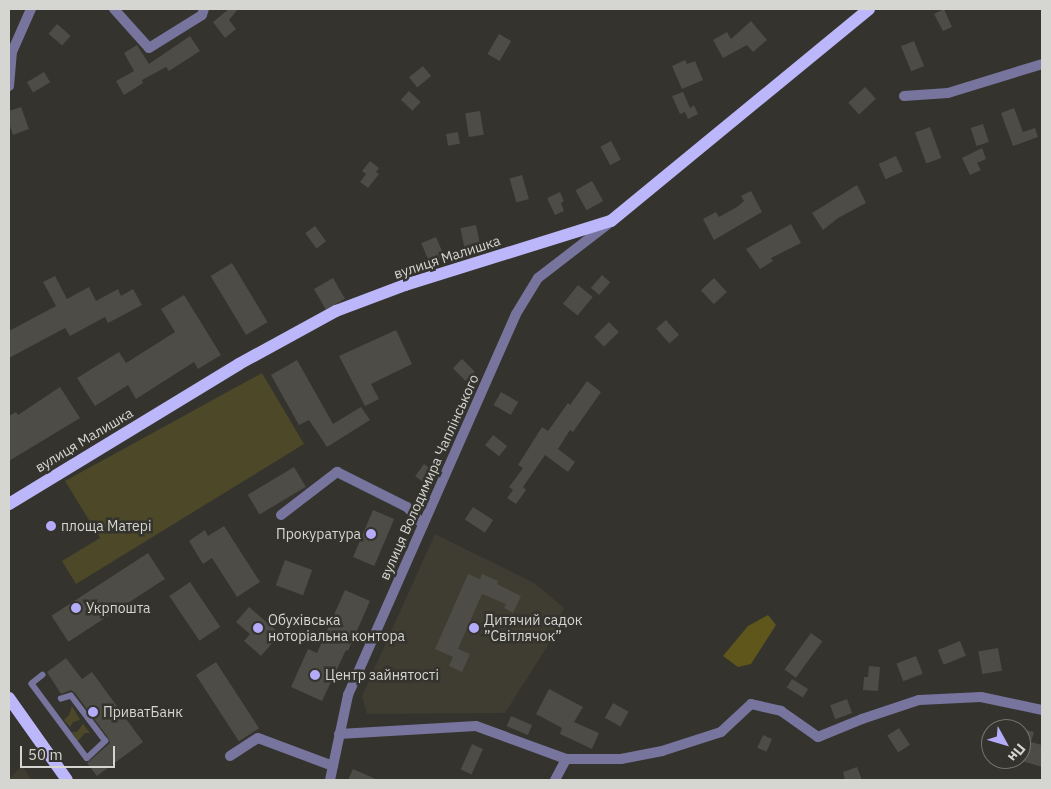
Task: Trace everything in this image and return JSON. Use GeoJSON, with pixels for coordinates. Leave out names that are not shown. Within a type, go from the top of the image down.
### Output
{"type":"FeatureCollection","features":[{"type":"Feature","properties":{"kind":"main road","name":"вулиця Малишка"},"geometry":{"type":"LineString","coordinates":[[9,504],[239,364],[336,311],[405,285],[611,221],[869,9]]}},
{"type":"Feature","properties":{"kind":"main road"},"geometry":{"type":"LineString","coordinates":[[9,698],[67,780]]}},
{"type":"Feature","properties":{"kind":"street"},"geometry":{"type":"LineString","coordinates":[[9,86],[12,52],[31,9]]}},
{"type":"Feature","properties":{"kind":"street"},"geometry":{"type":"LineString","coordinates":[[114,9],[149,48],[202,15],[204,9]]}},
{"type":"Feature","properties":{"kind":"street"},"geometry":{"type":"LineString","coordinates":[[904,96],[948,93],[1042,64]]}},
{"type":"Feature","properties":{"kind":"street","name":"вулиця Володимира Чаплінського"},"geometry":{"type":"LineString","coordinates":[[330,780],[348,695],[516,314],[538,278],[611,221]]}},
{"type":"Feature","properties":{"kind":"street"},"geometry":{"type":"LineString","coordinates":[[281,515],[337,472],[407,508],[423,526]]}},
{"type":"Feature","properties":{"kind":"street"},"geometry":{"type":"LineString","coordinates":[[339,734],[476,726],[566,759],[621,759],[662,750],[721,732],[751,704],[781,711],[818,737],[862,719],[919,700],[981,697],[1042,710]]}},
{"type":"Feature","properties":{"kind":"street"},"geometry":{"type":"LineString","coordinates":[[230,756],[258,738],[333,766]]}},
{"type":"Feature","properties":{"kind":"street"},"geometry":{"type":"LineString","coordinates":[[555,780],[566,759]]}},
{"type":"Feature","properties":{"kind":"lane"},"geometry":{"type":"LineString","coordinates":[[43,675],[32,684],[87,758],[105,741],[71,696],[61,699]]}},
{"type":"Feature","properties":{"kind":"shaded area"},"geometry":{"type":"Polygon","coordinates":[[[262,373],[304,444],[76,584],[62,561],[100,538],[65,481],[262,373]]]}},
{"type":"Feature","properties":{"kind":"shaded area","name":"Дитячий садок ”Світлячок”"},"geometry":{"type":"Polygon","coordinates":[[[435,534],[534,583],[564,608],[547,647],[505,713],[367,714],[362,696],[435,534]]]}},
{"type":"Feature","properties":{"kind":"shaded area"},"geometry":{"type":"Polygon","coordinates":[[[768,615],[776,625],[751,664],[738,667],[723,656],[748,626],[768,615]]]}},
{"type":"Feature","properties":{"kind":"shaded area"},"geometry":{"type":"Polygon","coordinates":[[[72,706],[80,720],[73,722],[70,727],[64,720],[69,715],[72,706]]]}},
{"type":"Feature","properties":{"kind":"shaded area"},"geometry":{"type":"Polygon","coordinates":[[[83,724],[90,733],[85,733],[78,741],[72,732],[77,732],[83,724]]]}},
{"type":"Feature","properties":{"kind":"shaded area"},"geometry":{"type":"Polygon","coordinates":[[[22,766],[32,780],[9,780],[9,778],[22,766]]]}},
{"type":"Feature","properties":{"kind":"building"},"geometry":{"type":"Polygon","coordinates":[[[229,9],[238,9],[229,20],[236,29],[225,38],[213,22],[229,9]]]}},
{"type":"Feature","properties":{"kind":"building"},"geometry":{"type":"Polygon","coordinates":[[[944,9],[952,27],[943,31],[934,14],[944,9]]]}},
{"type":"Feature","properties":{"kind":"building"},"geometry":{"type":"Polygon","coordinates":[[[751,21],[767,40],[753,52],[747,45],[723,58],[713,40],[727,32],[731,39],[751,21]]]}},
{"type":"Feature","properties":{"kind":"building"},"geometry":{"type":"Polygon","coordinates":[[[57,24],[71,36],[62,46],[48,34],[57,24]]]}},
{"type":"Feature","properties":{"kind":"building"},"geometry":{"type":"Polygon","coordinates":[[[499,34],[511,41],[500,61],[488,54],[499,34]]]}},
{"type":"Feature","properties":{"kind":"building"},"geometry":{"type":"Polygon","coordinates":[[[190,36],[200,51],[169,71],[166,67],[142,80],[143,83],[124,95],[116,81],[134,71],[124,53],[137,45],[149,64],[190,36]]]}},
{"type":"Feature","properties":{"kind":"building"},"geometry":{"type":"Polygon","coordinates":[[[914,41],[924,66],[911,71],[901,46],[914,41]]]}},
{"type":"Feature","properties":{"kind":"building"},"geometry":{"type":"Polygon","coordinates":[[[685,60],[687,64],[695,61],[703,80],[682,89],[672,66],[685,60]]]}},
{"type":"Feature","properties":{"kind":"building"},"geometry":{"type":"Polygon","coordinates":[[[423,66],[431,76],[417,87],[409,77],[423,66]]]}},
{"type":"Feature","properties":{"kind":"building"},"geometry":{"type":"Polygon","coordinates":[[[44,72],[50,82],[33,93],[27,82],[44,72]]]}},
{"type":"Feature","properties":{"kind":"building"},"geometry":{"type":"Polygon","coordinates":[[[865,87],[876,99],[859,114],[848,103],[865,87]]]}},
{"type":"Feature","properties":{"kind":"building"},"geometry":{"type":"Polygon","coordinates":[[[409,91],[421,102],[413,111],[401,100],[409,91]]]}},
{"type":"Feature","properties":{"kind":"building"},"geometry":{"type":"Polygon","coordinates":[[[683,92],[690,108],[694,105],[698,114],[688,119],[685,112],[680,114],[672,96],[683,92]]]}},
{"type":"Feature","properties":{"kind":"building"},"geometry":{"type":"Polygon","coordinates":[[[21,107],[29,129],[13,135],[9,123],[9,111],[21,107]]]}},
{"type":"Feature","properties":{"kind":"building"},"geometry":{"type":"Polygon","coordinates":[[[1014,108],[1023,132],[1035,128],[1038,137],[1013,146],[1001,113],[1014,108]]]}},
{"type":"Feature","properties":{"kind":"building"},"geometry":{"type":"Polygon","coordinates":[[[480,111],[484,135],[469,137],[465,113],[480,111]]]}},
{"type":"Feature","properties":{"kind":"building"},"geometry":{"type":"Polygon","coordinates":[[[983,124],[989,142],[977,146],[971,128],[983,124]]]}},
{"type":"Feature","properties":{"kind":"building"},"geometry":{"type":"Polygon","coordinates":[[[930,127],[941,158],[926,163],[915,132],[930,127]]]}},
{"type":"Feature","properties":{"kind":"building"},"geometry":{"type":"Polygon","coordinates":[[[458,132],[460,144],[448,146],[446,134],[458,132]]]}},
{"type":"Feature","properties":{"kind":"building"},"geometry":{"type":"Polygon","coordinates":[[[611,141],[621,160],[610,165],[600,147],[611,141]]]}},
{"type":"Feature","properties":{"kind":"building"},"geometry":{"type":"Polygon","coordinates":[[[982,148],[986,159],[977,163],[981,170],[970,175],[962,158],[982,148]]]}},
{"type":"Feature","properties":{"kind":"building"},"geometry":{"type":"Polygon","coordinates":[[[896,156],[903,172],[886,179],[879,164],[896,156]]]}},
{"type":"Feature","properties":{"kind":"building"},"geometry":{"type":"Polygon","coordinates":[[[370,161],[379,168],[376,172],[379,174],[368,188],[360,182],[366,174],[362,171],[370,161]]]}},
{"type":"Feature","properties":{"kind":"building"},"geometry":{"type":"Polygon","coordinates":[[[522,175],[529,199],[516,203],[510,179],[522,175]]]}},
{"type":"Feature","properties":{"kind":"building"},"geometry":{"type":"Polygon","coordinates":[[[592,181],[603,201],[587,210],[575,190],[592,181]]]}},
{"type":"Feature","properties":{"kind":"building"},"geometry":{"type":"Polygon","coordinates":[[[857,185],[866,203],[838,218],[823,230],[812,213],[857,185]]]}},
{"type":"Feature","properties":{"kind":"building"},"geometry":{"type":"Polygon","coordinates":[[[751,191],[762,212],[714,240],[703,219],[716,212],[719,217],[737,207],[744,201],[741,196],[751,191]]]}},
{"type":"Feature","properties":{"kind":"building"},"geometry":{"type":"Polygon","coordinates":[[[560,192],[564,201],[561,203],[564,211],[555,215],[547,198],[560,192]]]}},
{"type":"Feature","properties":{"kind":"building"},"geometry":{"type":"Polygon","coordinates":[[[791,224],[801,243],[771,258],[773,261],[760,269],[746,249],[791,224]]]}},
{"type":"Feature","properties":{"kind":"building"},"geometry":{"type":"Polygon","coordinates":[[[476,225],[481,248],[465,252],[460,228],[476,225]]]}},
{"type":"Feature","properties":{"kind":"building"},"geometry":{"type":"Polygon","coordinates":[[[315,226],[326,241],[316,248],[305,233],[315,226]]]}},
{"type":"Feature","properties":{"kind":"building"},"geometry":{"type":"Polygon","coordinates":[[[436,237],[444,256],[429,263],[421,243],[436,237]]]}},
{"type":"Feature","properties":{"kind":"building"},"geometry":{"type":"Polygon","coordinates":[[[232,263],[268,322],[246,335],[211,276],[232,263]]]}},
{"type":"Feature","properties":{"kind":"building"},"geometry":{"type":"Polygon","coordinates":[[[602,275],[610,282],[599,295],[591,288],[602,275]]]}},
{"type":"Feature","properties":{"kind":"building"},"geometry":{"type":"Polygon","coordinates":[[[55,276],[67,299],[89,287],[96,301],[118,289],[121,296],[133,289],[142,305],[108,323],[105,317],[70,336],[65,328],[9,358],[9,331],[56,306],[43,282],[55,276]]]}},
{"type":"Feature","properties":{"kind":"building"},"geometry":{"type":"Polygon","coordinates":[[[333,278],[345,299],[326,310],[314,289],[333,278]]]}},
{"type":"Feature","properties":{"kind":"building"},"geometry":{"type":"Polygon","coordinates":[[[714,278],[727,292],[714,304],[701,290],[714,278]]]}},
{"type":"Feature","properties":{"kind":"building"},"geometry":{"type":"Polygon","coordinates":[[[578,285],[593,297],[578,316],[563,304],[578,285]]]}},
{"type":"Feature","properties":{"kind":"building"},"geometry":{"type":"Polygon","coordinates":[[[184,295],[221,355],[198,369],[194,362],[136,399],[128,385],[95,406],[77,378],[119,352],[126,363],[175,332],[161,309],[184,295]]]}},
{"type":"Feature","properties":{"kind":"building"},"geometry":{"type":"Polygon","coordinates":[[[666,320],[679,335],[669,344],[656,329],[666,320]]]}},
{"type":"Feature","properties":{"kind":"building"},"geometry":{"type":"Polygon","coordinates":[[[609,322],[619,332],[604,347],[594,337],[609,322]]]}},
{"type":"Feature","properties":{"kind":"building"},"geometry":{"type":"Polygon","coordinates":[[[396,330],[412,364],[371,384],[379,399],[365,406],[339,356],[396,330]]]}},
{"type":"Feature","properties":{"kind":"building"},"geometry":{"type":"Polygon","coordinates":[[[462,359],[475,372],[466,381],[453,368],[462,359]]]}},
{"type":"Feature","properties":{"kind":"building"},"geometry":{"type":"Polygon","coordinates":[[[297,360],[333,424],[361,407],[370,420],[327,447],[309,420],[299,425],[271,375],[297,360]]]}},
{"type":"Feature","properties":{"kind":"building"},"geometry":{"type":"Polygon","coordinates":[[[587,381],[601,392],[573,432],[570,430],[558,449],[575,462],[568,472],[545,455],[523,487],[526,490],[516,504],[507,498],[513,490],[509,487],[523,468],[518,465],[542,427],[548,431],[587,381]]]}},
{"type":"Feature","properties":{"kind":"building"},"geometry":{"type":"Polygon","coordinates":[[[60,387],[80,418],[9,461],[9,416],[16,412],[18,415],[60,387]]]}},
{"type":"Feature","properties":{"kind":"building"},"geometry":{"type":"Polygon","coordinates":[[[501,392],[518,402],[511,415],[494,405],[501,392]]]}},
{"type":"Feature","properties":{"kind":"building"},"geometry":{"type":"Polygon","coordinates":[[[493,435],[507,446],[499,456],[485,445],[493,435]]]}},
{"type":"Feature","properties":{"kind":"building"},"geometry":{"type":"Polygon","coordinates":[[[424,464],[438,474],[429,486],[415,476],[424,464]]]}},
{"type":"Feature","properties":{"kind":"building"},"geometry":{"type":"Polygon","coordinates":[[[294,467],[306,487],[260,515],[248,495],[294,467]]]}},
{"type":"Feature","properties":{"kind":"building"},"geometry":{"type":"Polygon","coordinates":[[[473,507],[493,520],[485,533],[465,520],[473,507]]]}},
{"type":"Feature","properties":{"kind":"building"},"geometry":{"type":"Polygon","coordinates":[[[373,510],[394,519],[374,566],[353,557],[373,510]]]}},
{"type":"Feature","properties":{"kind":"building"},"geometry":{"type":"Polygon","coordinates":[[[224,526],[260,582],[237,597],[212,558],[203,564],[189,541],[205,530],[208,536],[224,526]]]}},
{"type":"Feature","properties":{"kind":"building"},"geometry":{"type":"Polygon","coordinates":[[[148,553],[165,579],[68,642],[52,616],[148,553]]]}},
{"type":"Feature","properties":{"kind":"building"},"geometry":{"type":"Polygon","coordinates":[[[285,560],[312,570],[303,595],[276,585],[285,560]]]}},
{"type":"Feature","properties":{"kind":"building"},"geometry":{"type":"Polygon","coordinates":[[[468,574],[480,579],[482,574],[498,581],[497,584],[521,596],[513,613],[504,608],[506,604],[482,594],[458,649],[470,654],[462,672],[449,666],[453,657],[435,649],[468,574]]]}},
{"type":"Feature","properties":{"kind":"building"},"geometry":{"type":"Polygon","coordinates":[[[190,582],[220,627],[199,641],[169,596],[190,582]]]}},
{"type":"Feature","properties":{"kind":"building"},"geometry":{"type":"Polygon","coordinates":[[[345,590],[370,601],[348,651],[346,650],[322,701],[291,687],[308,649],[317,653],[345,590]]]}},
{"type":"Feature","properties":{"kind":"building","name":"Обухівська ноторіальна контора"},"geometry":{"type":"Polygon","coordinates":[[[249,607],[280,634],[261,656],[244,641],[250,634],[236,622],[249,607]]]}},
{"type":"Feature","properties":{"kind":"building"},"geometry":{"type":"Polygon","coordinates":[[[811,633],[822,641],[796,678],[785,669],[811,633]]]}},
{"type":"Feature","properties":{"kind":"building"},"geometry":{"type":"Polygon","coordinates":[[[960,641],[966,656],[944,665],[938,650],[960,641]]]}},
{"type":"Feature","properties":{"kind":"building"},"geometry":{"type":"Polygon","coordinates":[[[998,648],[1002,671],[982,674],[978,651],[998,648]]]}},
{"type":"Feature","properties":{"kind":"building"},"geometry":{"type":"Polygon","coordinates":[[[916,656],[923,674],[903,681],[896,664],[916,656]]]}},
{"type":"Feature","properties":{"kind":"building"},"geometry":{"type":"Polygon","coordinates":[[[66,658],[82,679],[92,672],[143,742],[97,776],[87,763],[110,743],[109,739],[75,693],[71,690],[61,694],[47,672],[66,658]]]}},
{"type":"Feature","properties":{"kind":"building"},"geometry":{"type":"Polygon","coordinates":[[[216,662],[259,728],[239,741],[196,675],[216,662]]]}},
{"type":"Feature","properties":{"kind":"building"},"geometry":{"type":"Polygon","coordinates":[[[869,666],[880,667],[878,691],[863,690],[864,677],[868,677],[869,666]]]}},
{"type":"Feature","properties":{"kind":"building"},"geometry":{"type":"Polygon","coordinates":[[[792,679],[808,689],[803,698],[787,687],[792,679]]]}},
{"type":"Feature","properties":{"kind":"building"},"geometry":{"type":"Polygon","coordinates":[[[549,689],[583,707],[574,722],[599,733],[592,749],[560,734],[562,728],[536,714],[549,689]]]}},
{"type":"Feature","properties":{"kind":"building"},"geometry":{"type":"Polygon","coordinates":[[[847,699],[852,713],[835,719],[830,705],[847,699]]]}},
{"type":"Feature","properties":{"kind":"building"},"geometry":{"type":"Polygon","coordinates":[[[613,703],[629,712],[621,727],[605,718],[613,703]]]}},
{"type":"Feature","properties":{"kind":"building"},"geometry":{"type":"Polygon","coordinates":[[[511,716],[532,725],[528,735],[507,726],[511,716]]]}},
{"type":"Feature","properties":{"kind":"building"},"geometry":{"type":"Polygon","coordinates":[[[899,728],[910,745],[898,752],[887,736],[899,728]]]}},
{"type":"Feature","properties":{"kind":"building"},"geometry":{"type":"Polygon","coordinates":[[[1031,731],[1034,732],[1031,742],[1031,731]]]}},
{"type":"Feature","properties":{"kind":"building"},"geometry":{"type":"Polygon","coordinates":[[[763,735],[772,739],[766,752],[757,748],[763,735]]]}},
{"type":"Feature","properties":{"kind":"building"},"geometry":{"type":"Polygon","coordinates":[[[1031,742],[1042,745],[1042,767],[1031,764],[1031,742]]]}},
{"type":"Feature","properties":{"kind":"building"},"geometry":{"type":"Polygon","coordinates":[[[472,744],[483,749],[472,774],[461,770],[472,744]]]}},
{"type":"Feature","properties":{"kind":"building"},"geometry":{"type":"Polygon","coordinates":[[[857,767],[862,780],[845,780],[843,772],[857,767]]]}},
{"type":"Feature","properties":{"kind":"building"},"geometry":{"type":"Polygon","coordinates":[[[353,769],[378,780],[348,780],[353,769]]]}},
{"type":"Feature","properties":{"kind":"place","name":"площа Матері"},"geometry":{"type":"Point","coordinates":[51,526]}},
{"type":"Feature","properties":{"kind":"place","name":"Прокуратура"},"geometry":{"type":"Point","coordinates":[371,534]}},
{"type":"Feature","properties":{"kind":"place","name":"Укрпошта"},"geometry":{"type":"Point","coordinates":[76,608]}},
{"type":"Feature","properties":{"kind":"place","name":"Обухівська ноторіальна контора"},"geometry":{"type":"Point","coordinates":[258,628]}},
{"type":"Feature","properties":{"kind":"place","name":"Дитячий садок ”Світлячок”"},"geometry":{"type":"Point","coordinates":[474,628]}},
{"type":"Feature","properties":{"kind":"place","name":"Центр зайнятості"},"geometry":{"type":"Point","coordinates":[315,675]}},
{"type":"Feature","properties":{"kind":"place","name":"ПриватБанк"},"geometry":{"type":"Point","coordinates":[93,712]}}]}
